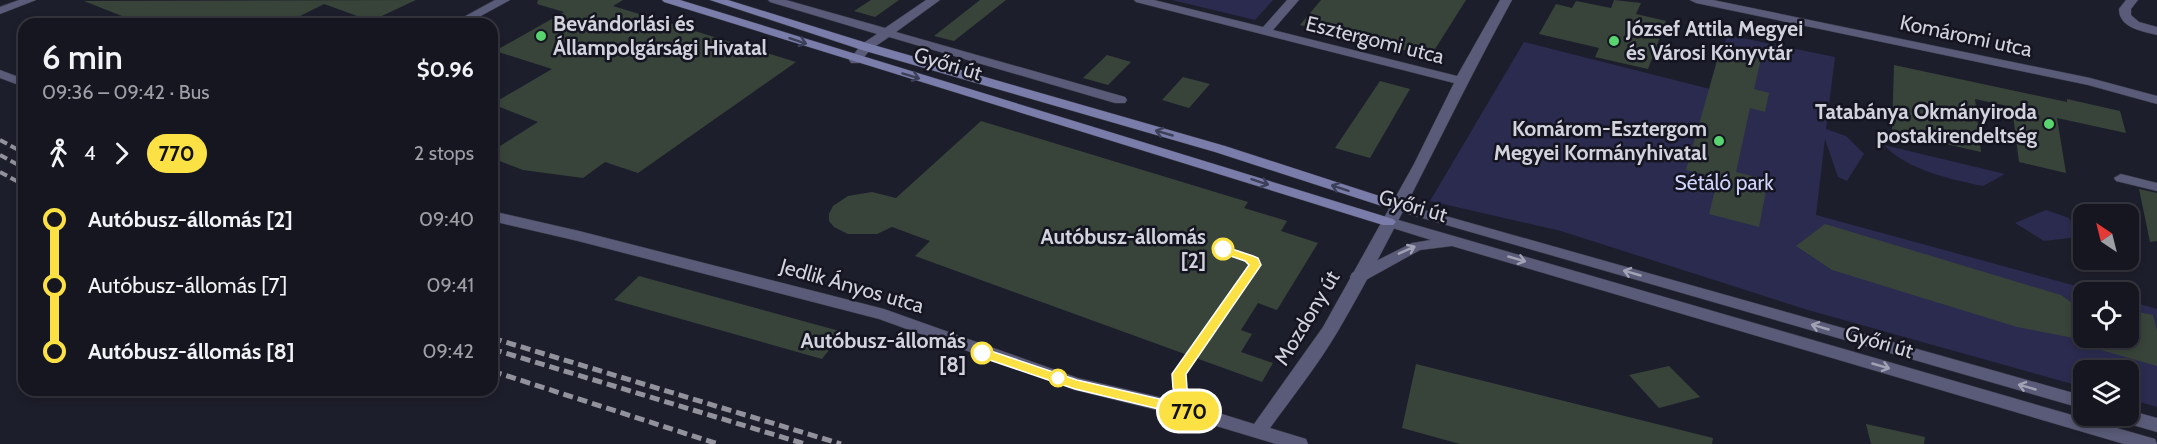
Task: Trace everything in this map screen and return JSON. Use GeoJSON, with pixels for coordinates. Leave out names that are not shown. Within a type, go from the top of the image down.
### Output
{"type":"FeatureCollection","features":[{"type":"Feature","properties":{"kind":"main road","name":"Győri út"},"geometry":{"type":"LineString","coordinates":[[668,0],[855,60],[1204,164],[1388,222]]}},
{"type":"Feature","properties":{"kind":"main road","name":"Győri út"},"geometry":{"type":"LineString","coordinates":[[716,0],[866,47],[1220,149],[1396,206]]}},
{"type":"Feature","properties":{"kind":"street"},"geometry":{"type":"LineString","coordinates":[[0,11],[30,0]]}},
{"type":"Feature","properties":{"kind":"street"},"geometry":{"type":"LineString","coordinates":[[469,18],[504,0]]}},
{"type":"Feature","properties":{"kind":"street","name":"Győri út"},"geometry":{"type":"LineString","coordinates":[[774,0],[1120,100]]}},
{"type":"Feature","properties":{"kind":"street"},"geometry":{"type":"LineString","coordinates":[[855,60],[866,47],[884,33],[934,0]]}},
{"type":"Feature","properties":{"kind":"street","name":"Esztergomi utca"},"geometry":{"type":"LineString","coordinates":[[1140,0],[1461,81]]}},
{"type":"Feature","properties":{"kind":"street"},"geometry":{"type":"LineString","coordinates":[[1265,32],[1293,0]]}},
{"type":"Feature","properties":{"kind":"street","name":"Mozdony út"},"geometry":{"type":"LineString","coordinates":[[1258,432],[1318,349],[1421,164],[1461,81],[1506,0]]}},
{"type":"Feature","properties":{"kind":"street","name":"Komáromi utca"},"geometry":{"type":"LineString","coordinates":[[1696,0],[2090,82],[2157,100]]}},
{"type":"Feature","properties":{"kind":"street"},"geometry":{"type":"LineString","coordinates":[[2132,0],[2125,9],[2125,16],[2135,25],[2157,31]]}},
{"type":"Feature","properties":{"kind":"street"},"geometry":{"type":"LineString","coordinates":[[0,74],[18,81]]}},
{"type":"Feature","properties":{"kind":"street"},"geometry":{"type":"LineString","coordinates":[[2121,178],[2157,187]]}},
{"type":"Feature","properties":{"kind":"street","name":"Győri út"},"geometry":{"type":"LineString","coordinates":[[1396,206],[2073,400]]}},
{"type":"Feature","properties":{"kind":"street","name":"Jedlik Ányos utca"},"geometry":{"type":"LineString","coordinates":[[498,217],[579,236],[884,315],[1075,384],[1192,412],[1299,444]]}},
{"type":"Feature","properties":{"kind":"street","name":"Győri út"},"geometry":{"type":"LineString","coordinates":[[1388,222],[2148,444]]}},
{"type":"Feature","properties":{"kind":"street"},"geometry":{"type":"LineString","coordinates":[[1358,277],[1417,246],[1461,243]]}},
{"type":"Feature","properties":{"kind":"street"},"geometry":{"type":"LineString","coordinates":[[2139,420],[2157,425]]}},
{"type":"Feature","properties":{"kind":"green space"},"geometry":{"type":"Polygon","coordinates":[[[1172,0],[1273,0],[1255,20],[1172,0]]]}},
{"type":"Feature","properties":{"kind":"green space","name":"Sétáló park"},"geometry":{"type":"Polygon","coordinates":[[[1727,35],[1835,57],[1826,129],[1846,136],[1864,154],[1847,181],[1838,177],[1825,139],[1816,215],[2073,285],[2073,348],[2139,348],[2139,304],[2157,309],[2157,407],[2139,402],[2139,360],[2073,360],[2073,384],[1808,310],[1561,231],[1430,201],[1524,42],[1710,89],[1727,35]]]}},
{"type":"Feature","properties":{"kind":"green space"},"geometry":{"type":"Polygon","coordinates":[[[1884,145],[2005,174],[1983,186],[1957,180],[1917,167],[1894,154],[1884,145]]]}},
{"type":"Feature","properties":{"kind":"green space"},"geometry":{"type":"Polygon","coordinates":[[[2046,210],[2069,218],[2073,226],[2073,238],[2044,241],[2015,223],[2046,210]]]}},
{"type":"Feature","properties":{"kind":"building"},"geometry":{"type":"Polygon","coordinates":[[[416,0],[377,18],[363,18],[324,4],[296,18],[127,18],[84,1],[416,0]]]}},
{"type":"Feature","properties":{"kind":"building"},"geometry":{"type":"Polygon","coordinates":[[[538,0],[623,0],[613,6],[796,62],[638,173],[605,162],[583,178],[523,170],[498,160],[498,147],[538,122],[498,106],[498,100],[552,69],[498,52],[498,49],[564,12],[537,4],[538,0]]]}},
{"type":"Feature","properties":{"kind":"building"},"geometry":{"type":"Polygon","coordinates":[[[871,0],[899,0],[875,17],[854,11],[871,0]]]}},
{"type":"Feature","properties":{"kind":"building"},"geometry":{"type":"Polygon","coordinates":[[[980,0],[1006,0],[954,41],[934,36],[980,0]]]}},
{"type":"Feature","properties":{"kind":"building"},"geometry":{"type":"Polygon","coordinates":[[[1321,0],[1466,0],[1430,57],[1325,29],[1323,31],[1300,25],[1321,0]]]}},
{"type":"Feature","properties":{"kind":"building","name":"József Attila Megyei és Városi Könyvtár"},"geometry":{"type":"Polygon","coordinates":[[[1614,0],[1641,3],[1636,14],[1666,21],[1648,69],[1595,57],[1599,48],[1539,34],[1556,4],[1572,8],[1576,1],[1611,8],[1614,0]]]}},
{"type":"Feature","properties":{"kind":"building","name":"Komárom-Esztergom Megyei Kormányhivatal"},"geometry":{"type":"Polygon","coordinates":[[[1720,50],[1761,59],[1754,89],[1769,93],[1765,112],[1750,108],[1736,172],[1768,180],[1759,227],[1709,214],[1718,178],[1686,170],[1720,50]]]}},
{"type":"Feature","properties":{"kind":"building"},"geometry":{"type":"Polygon","coordinates":[[[1107,55],[1131,62],[1108,85],[1083,78],[1107,55]]]}},
{"type":"Feature","properties":{"kind":"building"},"geometry":{"type":"Polygon","coordinates":[[[1894,65],[2120,111],[2126,133],[2057,118],[2066,173],[2019,162],[2012,107],[1975,99],[1981,152],[1892,132],[1894,65]]]}},
{"type":"Feature","properties":{"kind":"building"},"geometry":{"type":"Polygon","coordinates":[[[1183,77],[1210,84],[1189,108],[1162,100],[1183,77]]]}},
{"type":"Feature","properties":{"kind":"building"},"geometry":{"type":"Polygon","coordinates":[[[1380,81],[1410,89],[1370,158],[1335,148],[1380,81]]]}},
{"type":"Feature","properties":{"kind":"building"},"geometry":{"type":"Polygon","coordinates":[[[981,121],[1248,202],[1244,208],[1287,221],[1281,231],[1318,243],[1277,310],[1258,303],[1241,330],[1252,334],[1241,352],[1273,363],[1262,382],[915,256],[930,241],[892,227],[877,234],[848,234],[834,227],[829,221],[829,214],[833,206],[848,196],[872,192],[896,198],[981,121]]]}},
{"type":"Feature","properties":{"kind":"building"},"geometry":{"type":"Polygon","coordinates":[[[2139,189],[2157,193],[2157,241],[2150,242],[2139,189]]]}},
{"type":"Feature","properties":{"kind":"building"},"geometry":{"type":"Polygon","coordinates":[[[1825,224],[2061,295],[2073,304],[2073,338],[2017,327],[1832,270],[1796,246],[1825,224]]]}},
{"type":"Feature","properties":{"kind":"building"},"geometry":{"type":"Polygon","coordinates":[[[639,276],[843,332],[822,359],[614,300],[639,276]]]}},
{"type":"Feature","properties":{"kind":"building"},"geometry":{"type":"Polygon","coordinates":[[[2139,312],[2153,315],[2157,331],[2157,366],[2094,348],[2139,348],[2139,312]]]}},
{"type":"Feature","properties":{"kind":"building"},"geometry":{"type":"Polygon","coordinates":[[[1416,364],[1713,438],[1712,444],[1460,444],[1402,428],[1416,364]]]}},
{"type":"Feature","properties":{"kind":"building"},"geometry":{"type":"Polygon","coordinates":[[[1669,366],[1700,397],[1659,408],[1629,375],[1669,366]]]}},
{"type":"Feature","properties":{"kind":"building"},"geometry":{"type":"Polygon","coordinates":[[[1866,424],[1925,437],[1924,444],[1871,444],[1866,424]]]}},
{"type":"Feature","properties":{"kind":"railway"},"geometry":{"type":"LineString","coordinates":[[0,140],[18,150]]}},
{"type":"Feature","properties":{"kind":"railway"},"geometry":{"type":"LineString","coordinates":[[0,155],[18,165]]}},
{"type":"Feature","properties":{"kind":"railway"},"geometry":{"type":"LineString","coordinates":[[0,172],[18,182]]}},
{"type":"Feature","properties":{"kind":"railway"},"geometry":{"type":"LineString","coordinates":[[498,340],[841,444]]}},
{"type":"Feature","properties":{"kind":"railway"},"geometry":{"type":"LineString","coordinates":[[498,351],[805,444]]}},
{"type":"Feature","properties":{"kind":"railway"},"geometry":{"type":"LineString","coordinates":[[498,373],[718,444]]}},
{"type":"Feature","properties":{"kind":"bus line","name":"770"},"geometry":{"type":"LineString","coordinates":[[982,353],[1075,384],[1192,412],[1180,388],[1179,374],[1255,265],[1254,261],[1249,258],[1223,249]]}},
{"type":"Feature","properties":{"kind":"place","name":"Bevándorlási és Állampolgársági Hivatal"},"geometry":{"type":"Point","coordinates":[541,36]}},
{"type":"Feature","properties":{"kind":"place","name":"József Attila Megyei és Városi Könyvtár"},"geometry":{"type":"Point","coordinates":[1614,41]}},
{"type":"Feature","properties":{"kind":"place","name":"Tatabánya Okmányiroda postakirendeltség"},"geometry":{"type":"Point","coordinates":[2049,124]}},
{"type":"Feature","properties":{"kind":"place","name":"Komárom-Esztergom Megyei Kormányhivatal"},"geometry":{"type":"Point","coordinates":[1719,141]}},
{"type":"Feature","properties":{"kind":"place","name":"Autóbusz-állomás [2]"},"geometry":{"type":"Point","coordinates":[1223,249]}},
{"type":"Feature","properties":{"kind":"place","name":"Autóbusz-állomás [8]"},"geometry":{"type":"Point","coordinates":[982,353]}}]}
